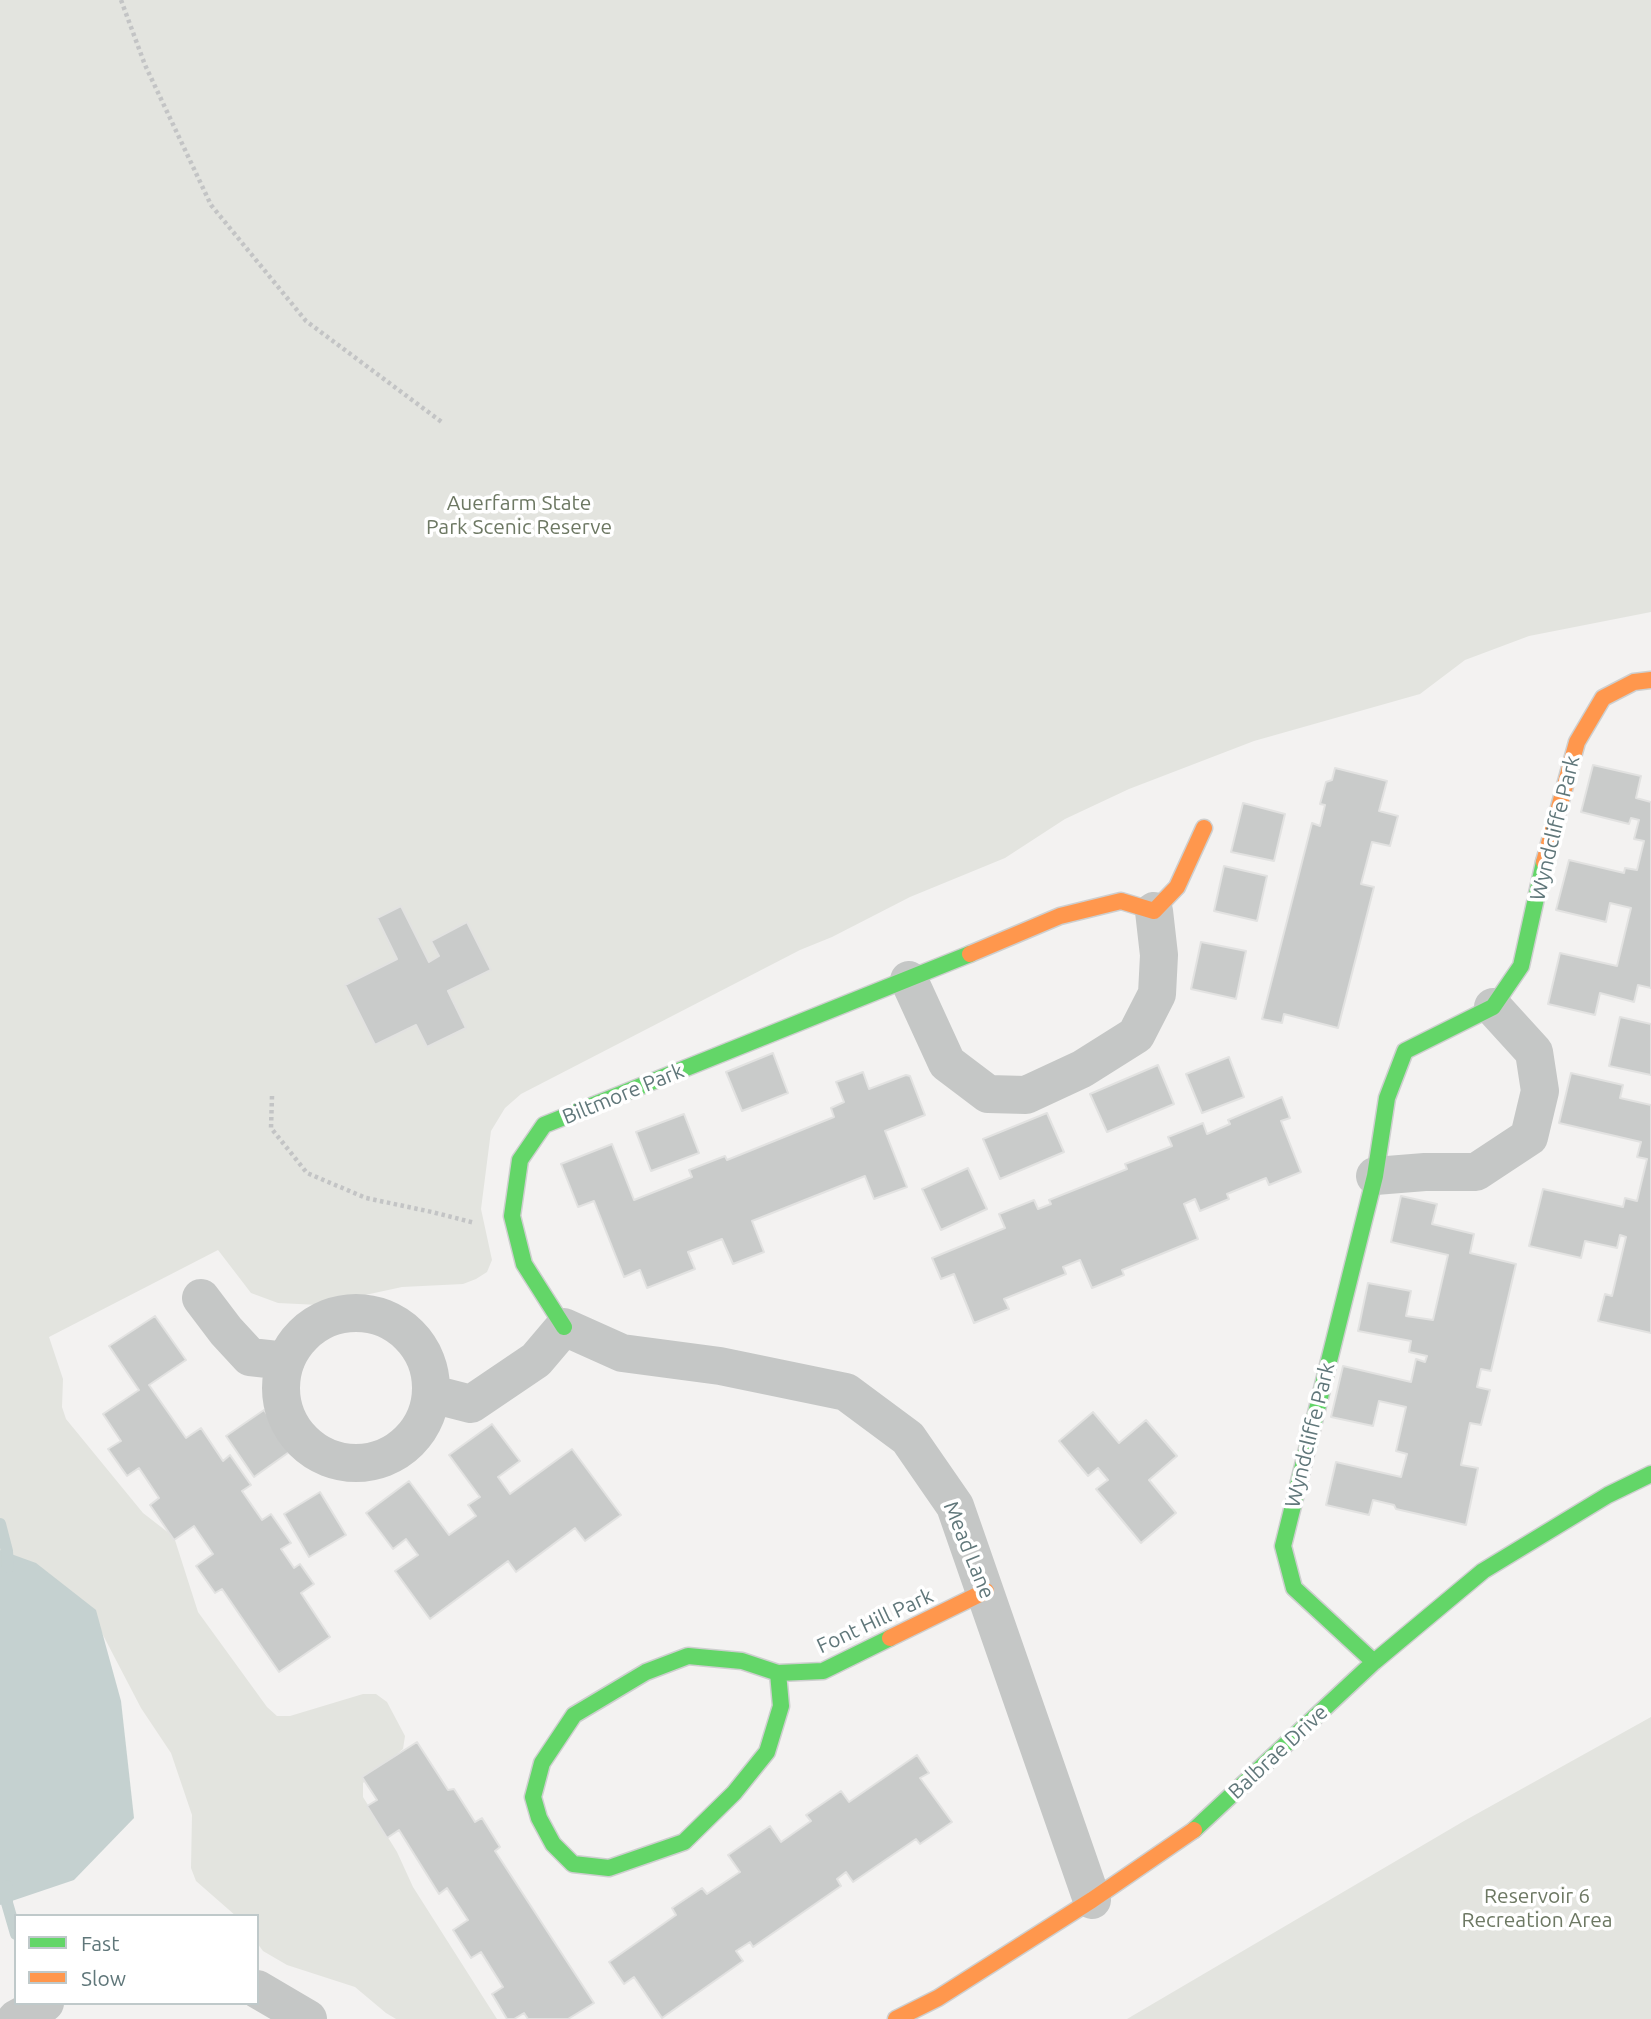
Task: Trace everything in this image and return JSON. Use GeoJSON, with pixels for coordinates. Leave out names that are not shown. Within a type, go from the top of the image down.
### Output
{"type":"FeatureCollection","features":[{"type":"Feature","properties":{"kind":"street","name":"Wyndcliffe Park"},"geometry":{"type":"LineString","coordinates":[[1374,1662],[1294,1588],[1283,1546],[1375,1176],[1387,1098],[1405,1051],[1493,1007],[1521,966],[1550,837],[1577,743],[1603,698],[1634,682],[1651,680]]}},
{"type":"Feature","properties":{"kind":"street"},"geometry":{"type":"LineString","coordinates":[[909,981],[947,1063],[988,1094],[1026,1095],[1082,1069],[1136,1035],[1157,994],[1159,955],[1154,911],[1177,887],[1204,828]]}},
{"type":"Feature","properties":{"kind":"street","name":"Biltmore Park"},"geometry":{"type":"LineString","coordinates":[[564,1327],[524,1264],[512,1216],[520,1160],[544,1125],[824,1012],[909,981],[1060,916],[1121,901],[1154,911]]}},
{"type":"Feature","properties":{"kind":"street"},"geometry":{"type":"LineString","coordinates":[[1375,1176],[1476,1172],[1530,1137],[1540,1091],[1534,1052],[1493,1007]]}},
{"type":"Feature","properties":{"kind":"street"},"geometry":{"type":"LineString","coordinates":[[201,1298],[250,1357],[286,1361]]}},
{"type":"Feature","properties":{"kind":"street"},"geometry":{"type":"LineString","coordinates":[[362,1313],[385,1319],[405,1331],[421,1349],[430,1370],[432,1394],[425,1419],[411,1440],[390,1456],[365,1463],[340,1462],[316,1452],[297,1434],[284,1412],[281,1386],[286,1361],[298,1340],[316,1325],[338,1315],[362,1313]]}},
{"type":"Feature","properties":{"kind":"street"},"geometry":{"type":"LineString","coordinates":[[432,1394],[471,1404],[536,1360],[564,1327]]}},
{"type":"Feature","properties":{"kind":"street","name":"Mead Lane"},"geometry":{"type":"LineString","coordinates":[[564,1327],[622,1353],[720,1366],[846,1392],[908,1438],[955,1506],[1092,1900]]}},
{"type":"Feature","properties":{"kind":"street","name":"Balbrae Drive"},"geometry":{"type":"LineString","coordinates":[[896,2019],[938,1998],[1092,1900],[1196,1829],[1374,1662],[1483,1571],[1608,1495],[1651,1474]]}},
{"type":"Feature","properties":{"kind":"street","name":"Font Hill Park"},"geometry":{"type":"LineString","coordinates":[[778,1673],[781,1706],[767,1752],[734,1793],[684,1842],[609,1868],[573,1864],[554,1843],[539,1818],[533,1797],[542,1763],[574,1715],[646,1672],[688,1656],[742,1661],[778,1673],[823,1671],[986,1591]]}},
{"type":"Feature","properties":{"kind":"street"},"geometry":{"type":"LineString","coordinates":[[259,1990],[308,2019]]}},
{"type":"Feature","properties":{"kind":"street"},"geometry":{"type":"LineString","coordinates":[[16,2019],[41,2005]]}},
{"type":"Feature","properties":{"kind":"path"},"geometry":{"type":"LineString","coordinates":[[121,0],[145,65],[211,205],[306,321],[443,423]]}},
{"type":"Feature","properties":{"kind":"path"},"geometry":{"type":"LineString","coordinates":[[272,1096],[271,1128],[307,1173],[366,1198],[480,1225],[514,1224]]}},
{"type":"Feature","properties":{"kind":"green space","name":"Auerfarm State Park Scenic Reserve"},"geometry":{"type":"Polygon","coordinates":[[[0,0],[1651,0],[1651,612],[1529,636],[1465,660],[1420,694],[1254,741],[1129,789],[1065,819],[1005,858],[910,897],[832,937],[800,950],[521,1094],[505,1108],[491,1131],[481,1209],[492,1260],[487,1272],[476,1279],[463,1284],[402,1287],[319,1305],[278,1303],[251,1293],[218,1250],[49,1337],[63,1379],[62,1407],[66,1419],[143,1513],[174,1537],[198,1612],[267,1707],[277,1716],[290,1716],[363,1694],[376,1694],[387,1702],[405,1736],[403,1749],[363,1783],[363,1797],[397,1852],[413,1887],[497,2019],[396,2019],[355,1987],[287,1965],[263,1951],[259,1946],[259,1914],[234,1914],[196,1881],[191,1868],[192,1815],[171,1753],[141,1708],[91,1612],[0,1558],[0,0]]]}},
{"type":"Feature","properties":{"kind":"green space","name":"Reservoir 6 Recreation Area"},"geometry":{"type":"Polygon","coordinates":[[[1651,1717],[1651,2019],[1127,2019],[1464,1821],[1651,1717]]]}},
{"type":"Feature","properties":{"kind":"shaded area"},"geometry":{"type":"Polygon","coordinates":[[[0,1550],[36,1563],[96,1610],[121,1701],[134,1818],[74,1880],[0,1905],[0,1550]]]}},
{"type":"Feature","properties":{"kind":"building"},"geometry":{"type":"Polygon","coordinates":[[[1593,765],[1641,776],[1636,798],[1651,802],[1651,988],[1638,985],[1634,1002],[1600,993],[1595,1015],[1548,1004],[1560,953],[1617,966],[1631,908],[1610,903],[1606,922],[1556,910],[1569,860],[1624,873],[1625,868],[1637,870],[1644,841],[1634,839],[1639,820],[1631,818],[1629,824],[1581,812],[1593,765]]]}},
{"type":"Feature","properties":{"kind":"building"},"geometry":{"type":"Polygon","coordinates":[[[1335,768],[1387,781],[1379,811],[1398,816],[1390,846],[1372,842],[1361,884],[1374,887],[1338,1028],[1284,1014],[1282,1023],[1262,1019],[1312,823],[1320,826],[1325,805],[1320,804],[1326,782],[1332,780],[1335,768]]]}},
{"type":"Feature","properties":{"kind":"building"},"geometry":{"type":"Polygon","coordinates":[[[1243,803],[1285,814],[1274,861],[1231,852],[1243,803]]]}},
{"type":"Feature","properties":{"kind":"building"},"geometry":{"type":"Polygon","coordinates":[[[1224,866],[1267,876],[1257,921],[1214,911],[1224,866]]]}},
{"type":"Feature","properties":{"kind":"building"},"geometry":{"type":"Polygon","coordinates":[[[401,906],[429,962],[439,956],[431,941],[467,922],[491,970],[448,991],[466,1028],[427,1047],[416,1025],[375,1045],[345,985],[397,959],[377,918],[401,906]]]}},
{"type":"Feature","properties":{"kind":"building"},"geometry":{"type":"Polygon","coordinates":[[[1201,942],[1246,951],[1236,999],[1191,989],[1201,942]]]}},
{"type":"Feature","properties":{"kind":"building"},"geometry":{"type":"Polygon","coordinates":[[[1620,1017],[1651,1024],[1651,1075],[1609,1066],[1620,1017]]]}},
{"type":"Feature","properties":{"kind":"building"},"geometry":{"type":"Polygon","coordinates":[[[773,1053],[788,1093],[742,1111],[726,1072],[773,1053]]]}},
{"type":"Feature","properties":{"kind":"building"},"geometry":{"type":"Polygon","coordinates":[[[1229,1057],[1244,1097],[1202,1113],[1186,1074],[1229,1057]]]}},
{"type":"Feature","properties":{"kind":"building"},"geometry":{"type":"Polygon","coordinates":[[[1158,1065],[1174,1104],[1107,1132],[1090,1094],[1158,1065]]]}},
{"type":"Feature","properties":{"kind":"building"},"geometry":{"type":"Polygon","coordinates":[[[863,1072],[869,1089],[906,1075],[910,1076],[925,1115],[885,1131],[907,1187],[874,1199],[865,1176],[752,1221],[764,1252],[733,1264],[722,1239],[688,1252],[695,1269],[647,1288],[640,1270],[624,1277],[594,1201],[578,1207],[561,1164],[612,1144],[634,1200],[692,1177],[689,1170],[725,1156],[727,1160],[834,1117],[831,1108],[844,1102],[836,1082],[863,1072]]]}},
{"type":"Feature","properties":{"kind":"building"},"geometry":{"type":"Polygon","coordinates":[[[1571,1073],[1623,1085],[1620,1098],[1651,1105],[1651,1333],[1598,1321],[1605,1294],[1612,1296],[1626,1237],[1620,1235],[1617,1248],[1585,1241],[1581,1258],[1529,1246],[1543,1189],[1623,1207],[1625,1198],[1637,1201],[1647,1159],[1637,1157],[1641,1142],[1559,1123],[1571,1073]]]}},
{"type":"Feature","properties":{"kind":"building"},"geometry":{"type":"Polygon","coordinates":[[[1282,1097],[1290,1118],[1281,1121],[1301,1172],[1269,1185],[1266,1178],[1227,1194],[1229,1199],[1200,1211],[1195,1199],[1184,1204],[1198,1239],[1122,1270],[1124,1275],[1092,1288],[1080,1260],[1063,1267],[1066,1274],[1004,1299],[1009,1309],[974,1323],[954,1274],[941,1279],[932,1258],[1005,1228],[999,1214],[1034,1200],[1038,1209],[1051,1204],[1049,1200],[1127,1169],[1125,1164],[1172,1146],[1168,1137],[1203,1123],[1207,1134],[1230,1124],[1228,1120],[1282,1097]]]}},
{"type":"Feature","properties":{"kind":"building"},"geometry":{"type":"Polygon","coordinates":[[[1047,1113],[1064,1152],[1000,1179],[983,1139],[1047,1113]]]}},
{"type":"Feature","properties":{"kind":"building"},"geometry":{"type":"Polygon","coordinates":[[[684,1114],[699,1153],[651,1171],[636,1132],[684,1114]]]}},
{"type":"Feature","properties":{"kind":"building"},"geometry":{"type":"Polygon","coordinates":[[[968,1168],[987,1209],[941,1230],[922,1189],[968,1168]]]}},
{"type":"Feature","properties":{"kind":"building"},"geometry":{"type":"Polygon","coordinates":[[[1401,1196],[1437,1204],[1432,1224],[1474,1234],[1470,1253],[1516,1264],[1491,1371],[1481,1369],[1477,1387],[1490,1390],[1481,1425],[1470,1423],[1461,1465],[1478,1468],[1466,1525],[1396,1509],[1394,1505],[1373,1500],[1369,1515],[1326,1505],[1336,1462],[1401,1477],[1407,1454],[1396,1451],[1406,1407],[1379,1401],[1373,1426],[1331,1417],[1343,1366],[1411,1382],[1416,1359],[1425,1362],[1427,1356],[1409,1352],[1411,1341],[1358,1331],[1368,1283],[1411,1291],[1406,1316],[1433,1320],[1448,1255],[1391,1242],[1401,1196]]]}},
{"type":"Feature","properties":{"kind":"building"},"geometry":{"type":"Polygon","coordinates":[[[155,1316],[186,1360],[149,1385],[186,1438],[201,1428],[223,1461],[230,1455],[251,1485],[242,1491],[262,1520],[271,1514],[291,1543],[281,1549],[294,1568],[300,1564],[314,1584],[301,1593],[330,1637],[279,1672],[222,1589],[215,1593],[196,1566],[213,1554],[194,1526],[174,1540],[150,1505],[159,1498],[139,1468],[127,1476],[108,1449],[121,1441],[103,1414],[139,1390],[109,1346],[155,1316]]]}},
{"type":"Feature","properties":{"kind":"building"},"geometry":{"type":"Polygon","coordinates":[[[264,1410],[292,1450],[254,1477],[226,1436],[264,1410]]]}},
{"type":"Feature","properties":{"kind":"building"},"geometry":{"type":"Polygon","coordinates":[[[1093,1412],[1119,1443],[1146,1420],[1177,1456],[1149,1480],[1176,1513],[1141,1543],[1096,1489],[1108,1480],[1098,1468],[1088,1476],[1059,1441],[1093,1412]]]}},
{"type":"Feature","properties":{"kind":"building"},"geometry":{"type":"Polygon","coordinates":[[[492,1424],[520,1461],[498,1477],[510,1494],[572,1449],[621,1515],[585,1541],[575,1528],[516,1572],[508,1561],[430,1619],[395,1571],[418,1555],[406,1539],[393,1549],[366,1513],[409,1481],[449,1535],[476,1516],[468,1505],[480,1497],[449,1455],[492,1424]]]}},
{"type":"Feature","properties":{"kind":"building"},"geometry":{"type":"Polygon","coordinates":[[[320,1492],[346,1535],[309,1557],[284,1514],[320,1492]]]}},
{"type":"Feature","properties":{"kind":"building"},"geometry":{"type":"Polygon","coordinates":[[[417,1742],[448,1790],[454,1789],[475,1822],[482,1818],[500,1847],[495,1851],[594,2003],[568,2019],[528,2019],[524,2013],[514,2019],[507,2019],[492,1994],[503,1987],[481,1952],[471,1958],[453,1930],[468,1920],[447,1888],[439,1894],[399,1830],[387,1838],[367,1806],[377,1800],[362,1777],[417,1742]]]}},
{"type":"Feature","properties":{"kind":"building"},"geometry":{"type":"Polygon","coordinates":[[[917,1755],[929,1773],[920,1778],[952,1822],[920,1844],[916,1839],[853,1882],[846,1872],[837,1879],[841,1886],[753,1947],[750,1942],[736,1951],[743,1961],[662,2018],[634,1977],[624,1984],[609,1962],[676,1915],[672,1908],[702,1888],[707,1894],[740,1872],[728,1855],[770,1826],[781,1842],[811,1821],[806,1815],[841,1791],[849,1802],[917,1755]]]}},
{"type":"Feature","properties":{"kind":"waterway"},"geometry":{"type":"LineString","coordinates":[[0,1524],[8,1567]]}},
{"type":"Feature","properties":{"kind":"waterway"},"geometry":{"type":"LineString","coordinates":[[7,1886],[7,1903],[14,1927]]}},
{"type":"Feature","properties":{"kind":"traffic: fast"},"geometry":{"type":"LineString","coordinates":[[1374,1662],[1294,1588],[1283,1546],[1375,1176],[1387,1098],[1405,1051],[1493,1007],[1521,966],[1544,862]]}},
{"type":"Feature","properties":{"kind":"traffic: fast"},"geometry":{"type":"LineString","coordinates":[[564,1327],[524,1264],[512,1216],[520,1160],[544,1125],[970,954]]}},
{"type":"Feature","properties":{"kind":"traffic: fast"},"geometry":{"type":"LineString","coordinates":[[1194,1830],[1374,1662],[1483,1571],[1608,1495],[1651,1474]]}},
{"type":"Feature","properties":{"kind":"traffic: fast"},"geometry":{"type":"LineString","coordinates":[[778,1673],[781,1706],[767,1752],[734,1793],[684,1842],[609,1868],[573,1864],[553,1844],[539,1818],[533,1797],[542,1763],[574,1715],[646,1672],[688,1656],[742,1661],[778,1673],[823,1671],[890,1638]]}},
{"type":"Feature","properties":{"kind":"traffic: slow"},"geometry":{"type":"LineString","coordinates":[[1544,862],[1577,742],[1603,698],[1634,682],[1651,680]]}},
{"type":"Feature","properties":{"kind":"traffic: slow"},"geometry":{"type":"LineString","coordinates":[[970,954],[1060,916],[1121,901],[1154,911],[1177,887],[1204,828]]}},
{"type":"Feature","properties":{"kind":"traffic: slow"},"geometry":{"type":"LineString","coordinates":[[890,1638],[986,1591]]}},
{"type":"Feature","properties":{"kind":"traffic: slow"},"geometry":{"type":"LineString","coordinates":[[896,2019],[938,1998],[1092,1900],[1194,1830]]}}]}
